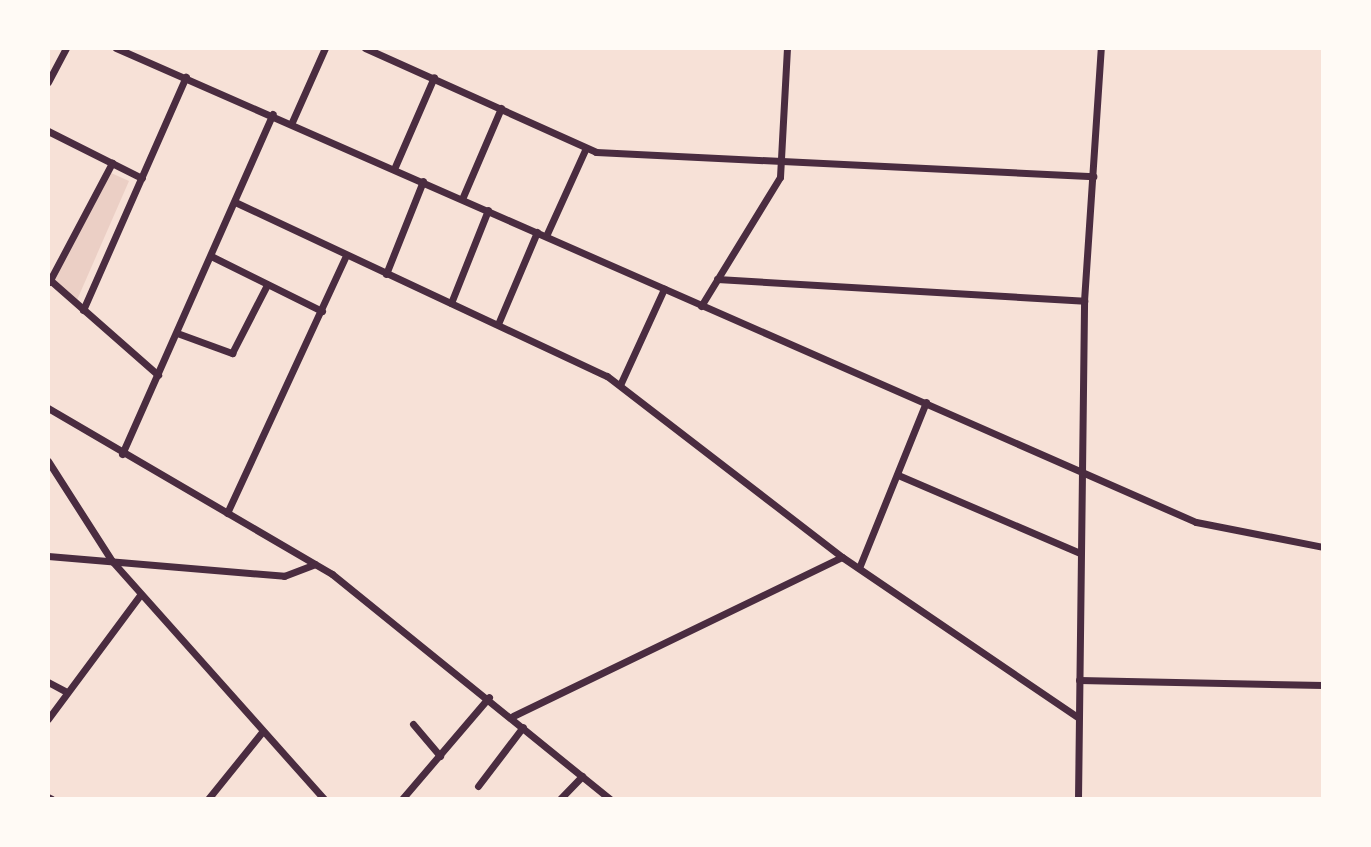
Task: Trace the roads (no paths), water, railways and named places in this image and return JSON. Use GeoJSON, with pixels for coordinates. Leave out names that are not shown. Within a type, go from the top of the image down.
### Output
{"type":"FeatureCollection","features":[{"type":"Feature","properties":{"kind":"street"},"geometry":{"type":"LineString","coordinates":[[48,82],[66,48]]}},
{"type":"Feature","properties":{"kind":"street"},"geometry":{"type":"LineString","coordinates":[[116,48],[292,122],[701,306],[1196,522],[1323,547]]}},
{"type":"Feature","properties":{"kind":"street"},"geometry":{"type":"LineString","coordinates":[[292,122],[325,48]]}},
{"type":"Feature","properties":{"kind":"street"},"geometry":{"type":"LineString","coordinates":[[365,48],[501,108],[585,150],[1093,176]]}},
{"type":"Feature","properties":{"kind":"street"},"geometry":{"type":"LineString","coordinates":[[701,306],[777,183],[787,48]]}},
{"type":"Feature","properties":{"kind":"street"},"geometry":{"type":"LineString","coordinates":[[1078,799],[1084,301],[1101,48]]}},
{"type":"Feature","properties":{"kind":"street"},"geometry":{"type":"LineString","coordinates":[[83,310],[186,77]]}},
{"type":"Feature","properties":{"kind":"street"},"geometry":{"type":"LineString","coordinates":[[394,169],[434,77]]}},
{"type":"Feature","properties":{"kind":"street"},"geometry":{"type":"LineString","coordinates":[[462,199],[501,108]]}},
{"type":"Feature","properties":{"kind":"street"},"geometry":{"type":"LineString","coordinates":[[122,454],[273,114]]}},
{"type":"Feature","properties":{"kind":"street"},"geometry":{"type":"LineString","coordinates":[[48,131],[142,178]]}},
{"type":"Feature","properties":{"kind":"street"},"geometry":{"type":"LineString","coordinates":[[546,236],[585,150]]}},
{"type":"Feature","properties":{"kind":"street"},"geometry":{"type":"LineString","coordinates":[[112,163],[49,282],[158,375]]}},
{"type":"Feature","properties":{"kind":"street"},"geometry":{"type":"LineString","coordinates":[[386,274],[423,181]]}},
{"type":"Feature","properties":{"kind":"street"},"geometry":{"type":"LineString","coordinates":[[235,202],[498,324],[620,385],[842,557],[1077,717]]}},
{"type":"Feature","properties":{"kind":"street"},"geometry":{"type":"LineString","coordinates":[[451,303],[488,210]]}},
{"type":"Feature","properties":{"kind":"street"},"geometry":{"type":"LineString","coordinates":[[498,324],[537,232]]}},
{"type":"Feature","properties":{"kind":"street"},"geometry":{"type":"LineString","coordinates":[[211,256],[322,311]]}},
{"type":"Feature","properties":{"kind":"street"},"geometry":{"type":"LineString","coordinates":[[227,513],[346,256]]}},
{"type":"Feature","properties":{"kind":"street"},"geometry":{"type":"LineString","coordinates":[[717,279],[1084,301]]}},
{"type":"Feature","properties":{"kind":"street"},"geometry":{"type":"LineString","coordinates":[[177,333],[232,353],[267,285]]}},
{"type":"Feature","properties":{"kind":"street"},"geometry":{"type":"LineString","coordinates":[[620,385],[664,289]]}},
{"type":"Feature","properties":{"kind":"street"},"geometry":{"type":"LineString","coordinates":[[859,568],[926,402]]}},
{"type":"Feature","properties":{"kind":"street"},"geometry":{"type":"LineString","coordinates":[[48,408],[315,564],[513,716],[610,799]]}},
{"type":"Feature","properties":{"kind":"street"},"geometry":{"type":"LineString","coordinates":[[48,461],[112,561],[324,799]]}},
{"type":"Feature","properties":{"kind":"street"},"geometry":{"type":"LineString","coordinates":[[898,475],[1080,553]]}},
{"type":"Feature","properties":{"kind":"street"},"geometry":{"type":"LineString","coordinates":[[48,556],[284,576],[315,564]]}},
{"type":"Feature","properties":{"kind":"street"},"geometry":{"type":"LineString","coordinates":[[513,716],[842,557]]}},
{"type":"Feature","properties":{"kind":"street"},"geometry":{"type":"LineString","coordinates":[[48,719],[140,595]]}},
{"type":"Feature","properties":{"kind":"street"},"geometry":{"type":"LineString","coordinates":[[1079,680],[1323,685]]}},
{"type":"Feature","properties":{"kind":"street"},"geometry":{"type":"LineString","coordinates":[[48,682],[67,692]]}},
{"type":"Feature","properties":{"kind":"street"},"geometry":{"type":"LineString","coordinates":[[402,799],[489,697]]}},
{"type":"Feature","properties":{"kind":"street"},"geometry":{"type":"LineString","coordinates":[[413,724],[440,756]]}},
{"type":"Feature","properties":{"kind":"street"},"geometry":{"type":"LineString","coordinates":[[478,786],[523,727]]}},
{"type":"Feature","properties":{"kind":"street"},"geometry":{"type":"LineString","coordinates":[[208,799],[262,732]]}},
{"type":"Feature","properties":{"kind":"street"},"geometry":{"type":"LineString","coordinates":[[560,799],[582,776]]}}]}
